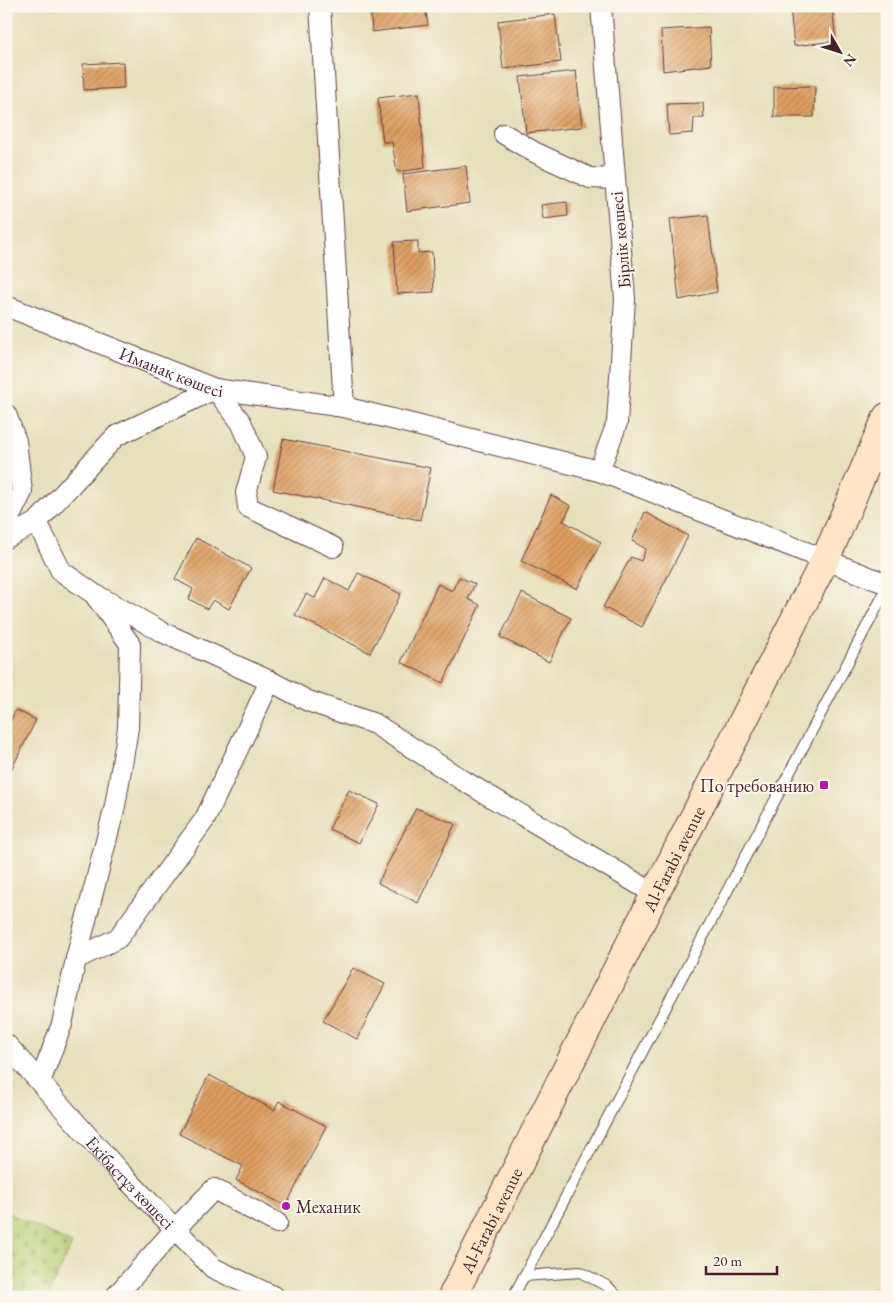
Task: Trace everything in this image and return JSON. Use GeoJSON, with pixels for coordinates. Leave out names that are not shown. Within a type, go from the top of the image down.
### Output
{"type":"FeatureCollection","features":[{"type":"Feature","properties":{"kind":"main road","name":"Al-Farabi avenue"},"geometry":{"type":"LineString","coordinates":[[452,1297],[825,560],[887,417]]}},
{"type":"Feature","properties":{"kind":"street"},"geometry":{"type":"LineString","coordinates":[[320,6],[344,407]]}},
{"type":"Feature","properties":{"kind":"street","name":"Бірлік көшесі"},"geometry":{"type":"LineString","coordinates":[[599,471],[617,423],[625,299],[601,6]]}},
{"type":"Feature","properties":{"kind":"street"},"geometry":{"type":"LineString","coordinates":[[504,134],[534,152],[590,178],[615,179]]}},
{"type":"Feature","properties":{"kind":"street","name":"Иманақ көшесі"},"geometry":{"type":"LineString","coordinates":[[6,306],[215,390],[344,407],[599,471],[887,586]]}},
{"type":"Feature","properties":{"kind":"street"},"geometry":{"type":"LineString","coordinates":[[6,538],[37,522],[116,436],[215,390],[241,422],[256,457],[246,494],[248,507],[333,547]]}},
{"type":"Feature","properties":{"kind":"street"},"geometry":{"type":"LineString","coordinates":[[6,414],[16,442],[22,492],[6,524]]}},
{"type":"Feature","properties":{"kind":"street"},"geometry":{"type":"LineString","coordinates":[[37,522],[61,570],[94,594],[162,632],[270,681],[308,701],[375,724],[464,781],[655,894]]}},
{"type":"Feature","properties":{"kind":"street"},"geometry":{"type":"LineString","coordinates":[[40,1082],[62,1024],[76,959],[115,806],[128,728],[130,644],[94,594]]}},
{"type":"Feature","properties":{"kind":"street"},"geometry":{"type":"LineString","coordinates":[[76,959],[118,938],[205,819],[270,681]]}},
{"type":"Feature","properties":{"kind":"street","name":"Екібастұз көшесі"},"geometry":{"type":"LineString","coordinates":[[6,1044],[117,1169],[213,1268],[275,1297]]}},
{"type":"Feature","properties":{"kind":"street"},"geometry":{"type":"LineString","coordinates":[[116,1297],[175,1229],[214,1189],[277,1224]]}},
{"type":"Feature","properties":{"kind":"lane"},"geometry":{"type":"LineString","coordinates":[[513,1297],[887,586]]}},
{"type":"Feature","properties":{"kind":"lane"},"geometry":{"type":"LineString","coordinates":[[524,1276],[580,1272],[608,1286],[618,1297]]}},
{"type":"Feature","properties":{"kind":"shaded area"},"geometry":{"type":"Polygon","coordinates":[[[887,1280],[887,1297],[859,1297],[872,1289],[887,1280]]]}},
{"type":"Feature","properties":{"kind":"green space"},"geometry":{"type":"Polygon","coordinates":[[[6,1212],[72,1244],[47,1297],[6,1297],[6,1212]]]}},
{"type":"Feature","properties":{"kind":"building"},"geometry":{"type":"Polygon","coordinates":[[[370,6],[425,6],[428,25],[372,32],[370,6]]]}},
{"type":"Feature","properties":{"kind":"building"},"geometry":{"type":"Polygon","coordinates":[[[790,6],[832,6],[836,41],[794,46],[790,6]]]}},
{"type":"Feature","properties":{"kind":"building"},"geometry":{"type":"Polygon","coordinates":[[[555,14],[561,62],[503,69],[498,21],[555,14]]]}},
{"type":"Feature","properties":{"kind":"building"},"geometry":{"type":"Polygon","coordinates":[[[709,27],[711,65],[663,71],[661,30],[709,27]]]}},
{"type":"Feature","properties":{"kind":"building"},"geometry":{"type":"Polygon","coordinates":[[[123,62],[124,88],[84,90],[83,64],[123,62]]]}},
{"type":"Feature","properties":{"kind":"building"},"geometry":{"type":"Polygon","coordinates":[[[576,71],[582,127],[526,133],[520,77],[576,71]]]}},
{"type":"Feature","properties":{"kind":"building"},"geometry":{"type":"Polygon","coordinates":[[[815,86],[814,117],[774,117],[774,87],[815,86]]]}},
{"type":"Feature","properties":{"kind":"building"},"geometry":{"type":"Polygon","coordinates":[[[419,93],[425,168],[397,172],[392,142],[383,142],[378,98],[419,93]]]}},
{"type":"Feature","properties":{"kind":"building"},"geometry":{"type":"Polygon","coordinates":[[[703,103],[704,118],[694,118],[693,133],[669,135],[667,104],[703,103]]]}},
{"type":"Feature","properties":{"kind":"building"},"geometry":{"type":"Polygon","coordinates":[[[466,166],[470,203],[407,211],[403,174],[466,166]]]}},
{"type":"Feature","properties":{"kind":"building"},"geometry":{"type":"Polygon","coordinates":[[[567,202],[568,216],[543,219],[541,205],[567,202]]]}},
{"type":"Feature","properties":{"kind":"building"},"geometry":{"type":"Polygon","coordinates":[[[708,215],[717,292],[679,300],[670,219],[708,215]]]}},
{"type":"Feature","properties":{"kind":"building"},"geometry":{"type":"Polygon","coordinates":[[[418,241],[418,253],[432,252],[434,292],[397,294],[394,242],[418,241]]]}},
{"type":"Feature","properties":{"kind":"building"},"geometry":{"type":"Polygon","coordinates":[[[283,439],[431,468],[420,520],[273,490],[283,439]]]}},
{"type":"Feature","properties":{"kind":"building"},"geometry":{"type":"Polygon","coordinates":[[[551,495],[571,506],[563,521],[601,542],[577,589],[521,561],[551,495]]]}},
{"type":"Feature","properties":{"kind":"building"},"geometry":{"type":"Polygon","coordinates":[[[645,512],[688,536],[642,627],[603,607],[631,557],[641,561],[646,549],[632,541],[645,512]]]}},
{"type":"Feature","properties":{"kind":"building"},"geometry":{"type":"Polygon","coordinates":[[[196,538],[251,568],[229,609],[213,600],[207,609],[189,599],[193,589],[175,579],[196,538]]]}},
{"type":"Feature","properties":{"kind":"building"},"geometry":{"type":"Polygon","coordinates":[[[358,573],[401,594],[370,653],[295,615],[306,594],[315,598],[325,578],[349,591],[358,573]]]}},
{"type":"Feature","properties":{"kind":"building"},"geometry":{"type":"Polygon","coordinates":[[[459,577],[475,584],[468,599],[480,605],[443,683],[401,662],[438,584],[452,591],[459,577]]]}},
{"type":"Feature","properties":{"kind":"building"},"geometry":{"type":"Polygon","coordinates":[[[522,593],[571,618],[549,662],[500,637],[522,593]]]}},
{"type":"Feature","properties":{"kind":"building"},"geometry":{"type":"Polygon","coordinates":[[[16,710],[36,720],[6,780],[6,729],[16,710]]]}},
{"type":"Feature","properties":{"kind":"building"},"geometry":{"type":"Polygon","coordinates":[[[349,790],[379,804],[359,843],[329,829],[349,790]]]}},
{"type":"Feature","properties":{"kind":"building"},"geometry":{"type":"Polygon","coordinates":[[[416,808],[455,824],[418,903],[378,883],[416,808]]]}},
{"type":"Feature","properties":{"kind":"building"},"geometry":{"type":"Polygon","coordinates":[[[353,968],[385,984],[357,1039],[323,1021],[353,968]]]}},
{"type":"Feature","properties":{"kind":"building"},"geometry":{"type":"Polygon","coordinates":[[[209,1075],[274,1110],[279,1101],[326,1126],[286,1206],[236,1180],[243,1166],[179,1134],[209,1075]]]}},
{"type":"Feature","properties":{"kind":"place","name":"По требованию"},"geometry":{"type":"Point","coordinates":[824,785]}},
{"type":"Feature","properties":{"kind":"place","name":"Механик"},"geometry":{"type":"Point","coordinates":[286,1206]}}]}
